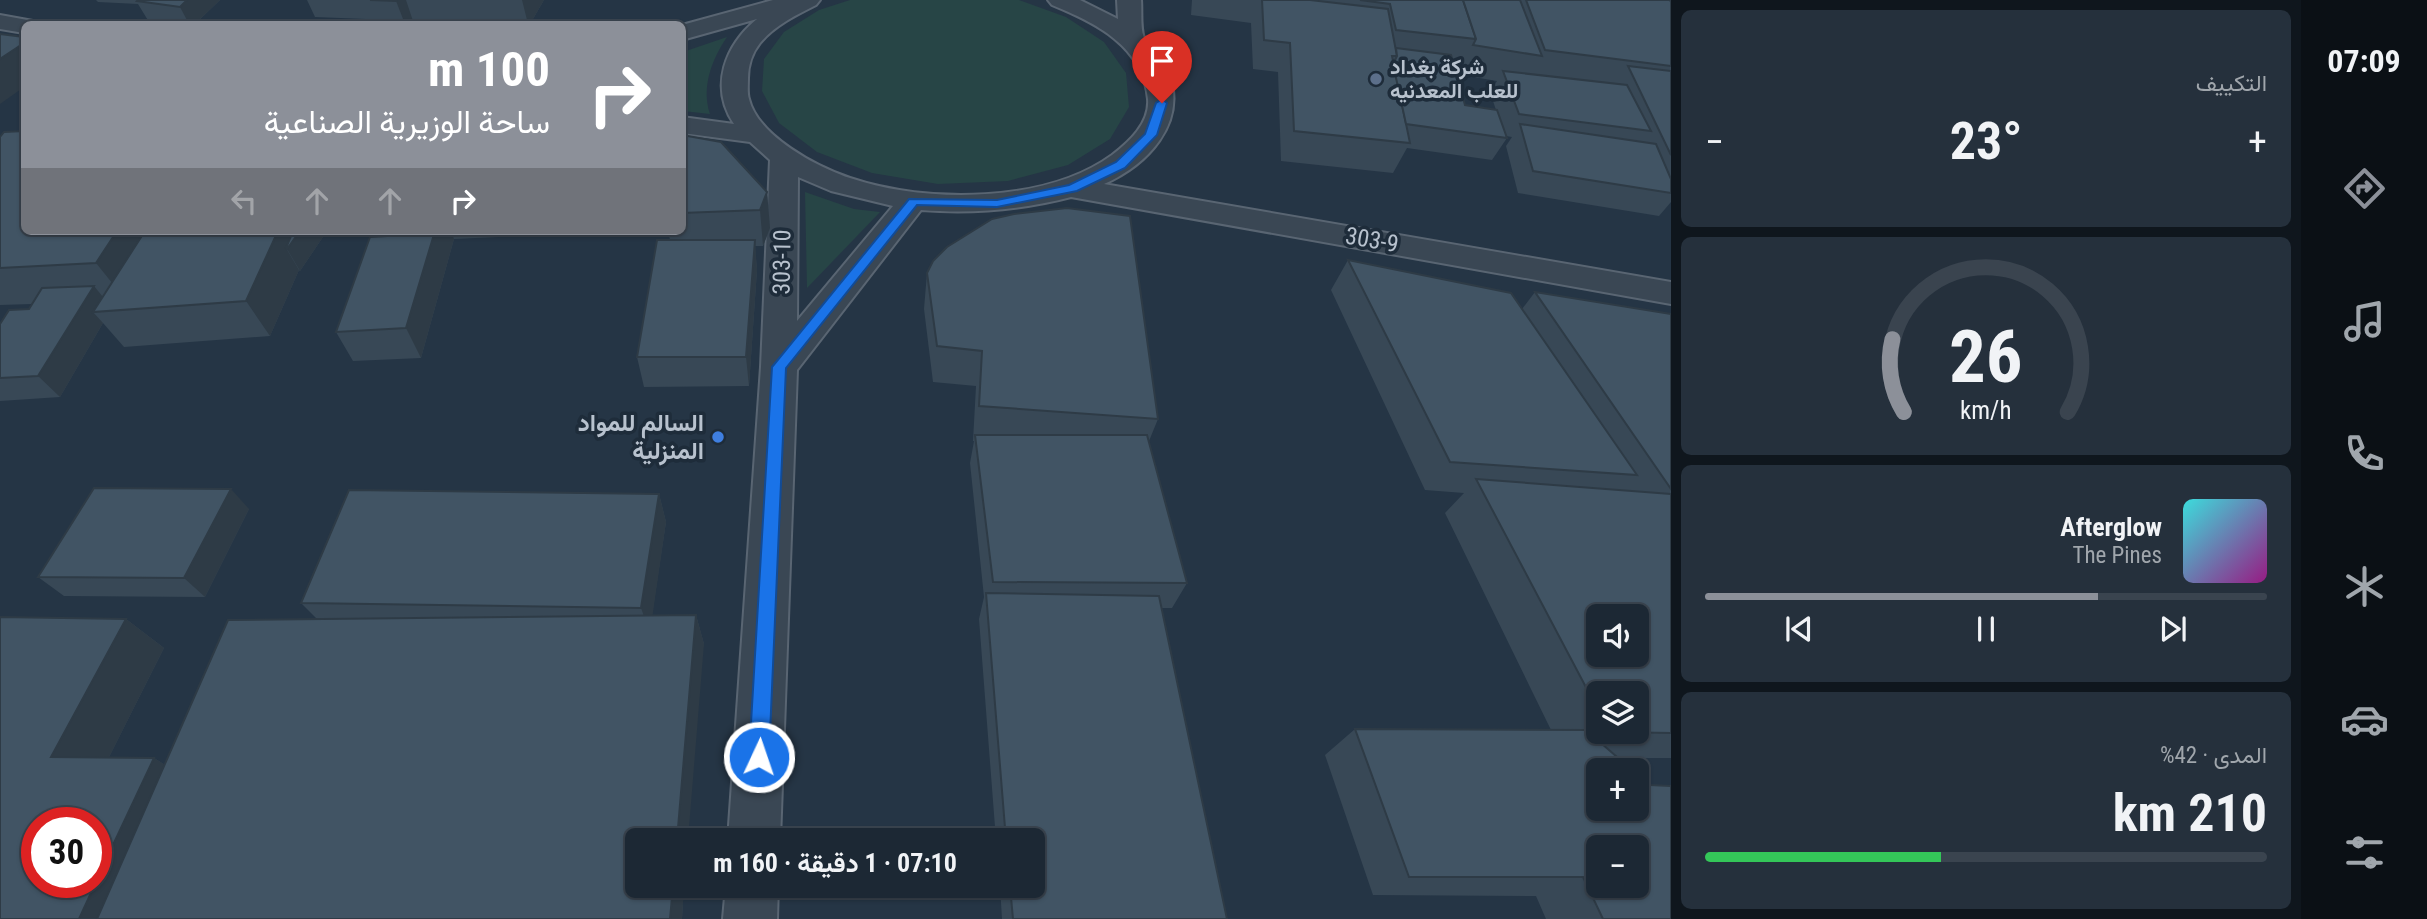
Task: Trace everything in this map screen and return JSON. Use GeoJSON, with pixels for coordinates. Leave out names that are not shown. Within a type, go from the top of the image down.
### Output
{"type":"FeatureCollection","features":[{"type":"Feature","properties":{"kind":"street"},"geometry":{"type":"LineString","coordinates":[[686,32],[800,0]]}},
{"type":"Feature","properties":{"kind":"street"},"geometry":{"type":"LineString","coordinates":[[807,0],[778,14],[749,39],[734,69],[736,102],[757,135],[784,158],[841,185],[913,201],[997,203],[1072,188],[1120,165],[1151,135],[1162,103],[1155,70],[1132,41],[1093,13],[1060,0]]}},
{"type":"Feature","properties":{"kind":"street"},"geometry":{"type":"LineString","coordinates":[[1129,0],[1132,41]]}},
{"type":"Feature","properties":{"kind":"street"},"geometry":{"type":"LineString","coordinates":[[0,22],[21,26]]}},
{"type":"Feature","properties":{"kind":"street"},"geometry":{"type":"LineString","coordinates":[[686,126],[757,135]]}},
{"type":"Feature","properties":{"kind":"street","name":"303-10"},"geometry":{"type":"LineString","coordinates":[[755,828],[779,367],[784,158]]}},
{"type":"Feature","properties":{"kind":"street","name":"303-9"},"geometry":{"type":"LineString","coordinates":[[1072,188],[1671,293]]}},
{"type":"Feature","properties":{"kind":"street","name":"303-10"},"geometry":{"type":"LineString","coordinates":[[779,367],[913,201]]}},
{"type":"Feature","properties":{"kind":"street"},"geometry":{"type":"LineString","coordinates":[[750,919],[751,898]]}},
{"type":"Feature","properties":{"kind":"green space"},"geometry":{"type":"Polygon","coordinates":[[[850,0],[1019,0],[1066,17],[1104,42],[1126,73],[1129,107],[1110,139],[1068,165],[1008,181],[938,184],[872,173],[817,152],[779,123],[762,91],[764,59],[784,32],[819,10],[850,0]]]}},
{"type":"Feature","properties":{"kind":"green space"},"geometry":{"type":"Polygon","coordinates":[[[727,37],[717,55],[707,84],[710,114],[686,111],[686,51],[727,37]]]}},
{"type":"Feature","properties":{"kind":"green space"},"geometry":{"type":"Polygon","coordinates":[[[805,192],[854,209],[880,212],[807,288],[805,192]]]}},
{"type":"Feature","properties":{"kind":"building"},"geometry":{"type":"Polygon","coordinates":[[[138,0],[187,0],[180,7],[138,0]]]}},
{"type":"Feature","properties":{"kind":"building"},"geometry":{"type":"Polygon","coordinates":[[[1262,0],[1310,0],[1388,9],[1397,56],[1392,56],[1410,143],[1294,131],[1290,43],[1264,40],[1262,0]]]}},
{"type":"Feature","properties":{"kind":"building"},"geometry":{"type":"Polygon","coordinates":[[[1360,0],[1463,0],[1476,39],[1396,30],[1390,4],[1360,0]]]}},
{"type":"Feature","properties":{"kind":"building"},"geometry":{"type":"Polygon","coordinates":[[[1463,0],[1520,0],[1542,56],[1473,45],[1476,39],[1463,0]]]}},
{"type":"Feature","properties":{"kind":"building"},"geometry":{"type":"Polygon","coordinates":[[[1526,0],[1670,0],[1671,66],[1545,50],[1526,0]]]}},
{"type":"Feature","properties":{"kind":"building"},"geometry":{"type":"Polygon","coordinates":[[[0,34],[21,37],[21,45],[0,59],[0,34]]]}},
{"type":"Feature","properties":{"kind":"building"},"geometry":{"type":"Polygon","coordinates":[[[1396,48],[1451,55],[1465,105],[1497,110],[1507,138],[1406,124],[1393,64],[1397,56],[1396,48]]]}},
{"type":"Feature","properties":{"kind":"building"},"geometry":{"type":"Polygon","coordinates":[[[1628,66],[1671,71],[1671,155],[1628,66]]]}},
{"type":"Feature","properties":{"kind":"building"},"geometry":{"type":"Polygon","coordinates":[[[1503,71],[1627,85],[1651,131],[1519,114],[1503,71]]]}},
{"type":"Feature","properties":{"kind":"building"},"geometry":{"type":"Polygon","coordinates":[[[1520,124],[1656,144],[1671,179],[1671,193],[1533,171],[1520,124]]]}},
{"type":"Feature","properties":{"kind":"building"},"geometry":{"type":"Polygon","coordinates":[[[21,131],[21,235],[114,235],[96,263],[0,268],[0,137],[4,132],[21,131]]]}},
{"type":"Feature","properties":{"kind":"building"},"geometry":{"type":"Polygon","coordinates":[[[686,136],[721,142],[767,192],[760,210],[686,213],[686,136]]]}},
{"type":"Feature","properties":{"kind":"building"},"geometry":{"type":"Polygon","coordinates":[[[1067,208],[1130,216],[1158,419],[979,406],[982,351],[937,346],[927,273],[933,261],[947,247],[992,219],[1067,208]]]}},
{"type":"Feature","properties":{"kind":"building"},"geometry":{"type":"Polygon","coordinates":[[[142,235],[276,235],[246,301],[93,312],[142,235]]]}},
{"type":"Feature","properties":{"kind":"building"},"geometry":{"type":"Polygon","coordinates":[[[291,235],[297,235],[287,249],[291,235]]]}},
{"type":"Feature","properties":{"kind":"building"},"geometry":{"type":"Polygon","coordinates":[[[434,235],[406,328],[336,332],[370,237],[434,235]]]}},
{"type":"Feature","properties":{"kind":"building"},"geometry":{"type":"Polygon","coordinates":[[[657,240],[755,240],[746,357],[637,357],[657,240]]]}},
{"type":"Feature","properties":{"kind":"building"},"geometry":{"type":"Polygon","coordinates":[[[1348,260],[1511,293],[1637,475],[1450,462],[1348,260]]]}},
{"type":"Feature","properties":{"kind":"building"},"geometry":{"type":"Polygon","coordinates":[[[94,286],[38,376],[0,378],[0,324],[9,310],[29,309],[42,288],[94,286]]]}},
{"type":"Feature","properties":{"kind":"building"},"geometry":{"type":"Polygon","coordinates":[[[1535,292],[1671,314],[1671,489],[1535,292]]]}},
{"type":"Feature","properties":{"kind":"building"},"geometry":{"type":"Polygon","coordinates":[[[975,435],[1147,435],[1187,583],[993,582],[975,435]]]}},
{"type":"Feature","properties":{"kind":"building"},"geometry":{"type":"Polygon","coordinates":[[[1476,479],[1671,494],[1671,733],[1649,733],[1649,681],[1586,681],[1586,687],[1476,479]]]}},
{"type":"Feature","properties":{"kind":"building"},"geometry":{"type":"Polygon","coordinates":[[[94,488],[231,489],[184,578],[38,577],[94,488]]]}},
{"type":"Feature","properties":{"kind":"building"},"geometry":{"type":"Polygon","coordinates":[[[349,490],[659,494],[641,608],[301,603],[349,490]]]}},
{"type":"Feature","properties":{"kind":"building"},"geometry":{"type":"Polygon","coordinates":[[[986,593],[1159,596],[1227,919],[1013,919],[1011,898],[1045,898],[1045,828],[1005,828],[986,593]]]}},
{"type":"Feature","properties":{"kind":"building"},"geometry":{"type":"Polygon","coordinates":[[[696,615],[678,828],[625,828],[625,898],[672,898],[670,919],[97,919],[106,898],[112,898],[112,885],[228,620],[696,615]]]}},
{"type":"Feature","properties":{"kind":"building"},"geometry":{"type":"Polygon","coordinates":[[[0,617],[126,619],[51,757],[154,758],[112,847],[112,807],[21,807],[21,898],[89,898],[79,919],[0,919],[0,617]]]}},
{"type":"Feature","properties":{"kind":"building"},"geometry":{"type":"Polygon","coordinates":[[[1355,729],[1586,730],[1586,744],[1602,744],[1618,758],[1586,758],[1586,821],[1649,821],[1649,784],[1671,786],[1671,919],[1603,919],[1593,898],[1649,898],[1649,835],[1586,835],[1586,883],[1583,877],[1409,877],[1355,729]]]}},
{"type":"Feature","properties":{"kind":"place","name":"شركة بغداد للعلب المعدنيه"},"geometry":{"type":"Point","coordinates":[1376,79]}},
{"type":"Feature","properties":{"kind":"place","name":"السالم للمواد المنزلية"},"geometry":{"type":"Point","coordinates":[718,437]}},
{"type":"Feature","properties":{"kind":"route"},"geometry":{"type":"LineString","coordinates":[[759,757],[779,367],[913,201],[997,203],[1072,188],[1120,165],[1151,135],[1162,103]]}}]}
